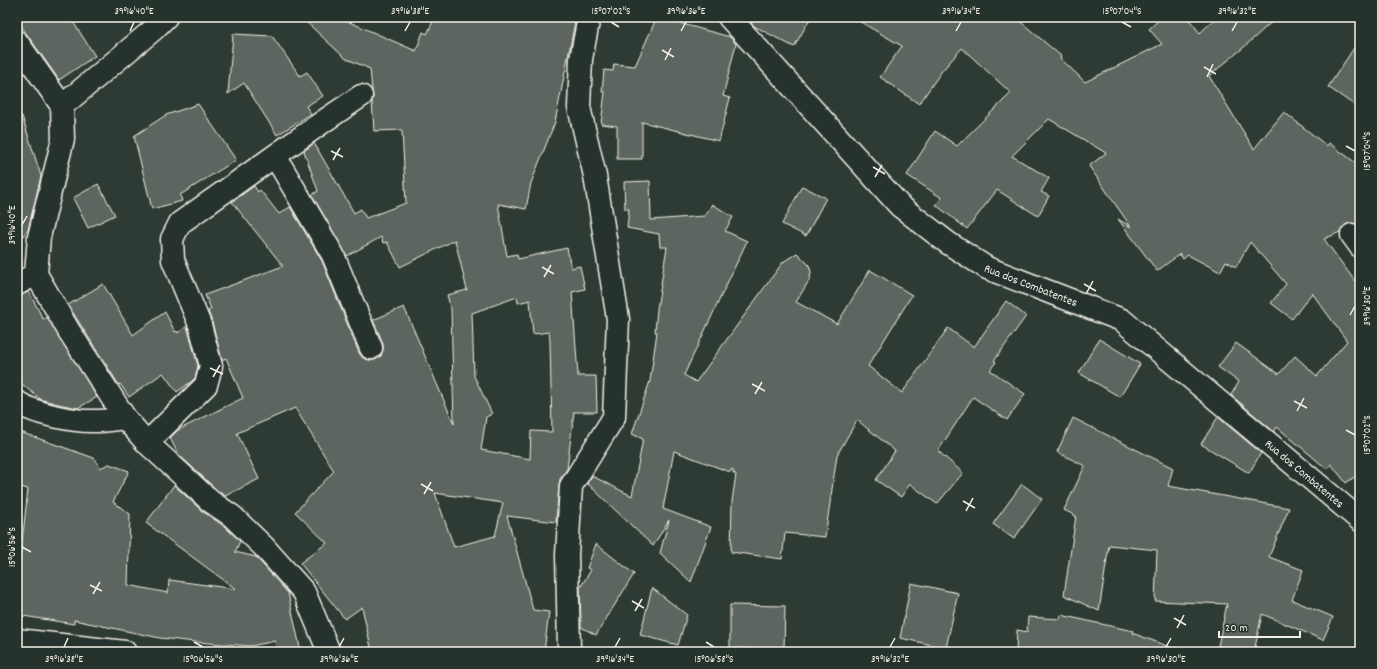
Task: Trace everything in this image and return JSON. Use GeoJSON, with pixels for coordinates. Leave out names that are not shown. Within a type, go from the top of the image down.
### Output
{"type":"FeatureCollection","features":[{"type":"Feature","properties":{"kind":"street"},"geometry":{"type":"LineString","coordinates":[[62,106],[154,29],[166,17]]}},
{"type":"Feature","properties":{"kind":"street"},"geometry":{"type":"LineString","coordinates":[[574,651],[567,555],[571,486],[614,417],[618,319],[595,176],[579,107],[581,59],[589,17]]}},
{"type":"Feature","properties":{"kind":"street","name":"Rua dos Combatentes"},"geometry":{"type":"LineString","coordinates":[[729,17],[900,206],[948,243],[987,268],[1122,320],[1360,520]]}},
{"type":"Feature","properties":{"kind":"street"},"geometry":{"type":"LineString","coordinates":[[17,42],[62,106],[63,140],[39,237],[36,274],[69,331],[125,418],[147,443],[210,501],[232,516],[264,547],[304,592],[329,652]]}},
{"type":"Feature","properties":{"kind":"street"},"geometry":{"type":"LineString","coordinates":[[147,443],[206,385],[211,366],[200,326],[173,260],[172,239],[180,223],[361,96]]}},
{"type":"Feature","properties":{"kind":"street"},"geometry":{"type":"LineString","coordinates":[[275,156],[333,254],[371,348]]}},
{"type":"Feature","properties":{"kind":"street"},"geometry":{"type":"LineString","coordinates":[[17,284],[36,274]]}},
{"type":"Feature","properties":{"kind":"street"},"geometry":{"type":"LineString","coordinates":[[17,402],[49,415],[63,418],[95,421],[125,418]]}},
{"type":"Feature","properties":{"kind":"street"},"geometry":{"type":"LineString","coordinates":[[17,640],[125,652]]}},
{"type":"Feature","properties":{"kind":"building"},"geometry":{"type":"Polygon","coordinates":[[[17,17],[70,17],[95,56],[59,80],[17,20],[17,17]]]}},
{"type":"Feature","properties":{"kind":"building"},"geometry":{"type":"Polygon","coordinates":[[[301,17],[338,17],[416,51],[423,32],[427,34],[435,17],[576,17],[555,122],[531,183],[526,209],[498,204],[507,256],[517,254],[518,259],[567,248],[571,268],[580,266],[585,289],[572,292],[578,376],[596,376],[597,412],[574,412],[567,469],[560,479],[559,485],[556,522],[507,516],[533,610],[549,612],[544,652],[372,652],[362,607],[345,619],[300,563],[327,543],[295,512],[334,471],[295,408],[237,433],[259,479],[225,496],[178,454],[170,438],[178,430],[243,398],[226,358],[222,360],[208,311],[211,309],[205,295],[283,266],[232,202],[254,186],[258,192],[260,190],[279,214],[290,207],[322,261],[359,353],[363,358],[375,360],[381,356],[383,350],[383,343],[373,320],[404,307],[454,424],[451,309],[447,295],[467,290],[455,240],[400,267],[387,242],[383,243],[381,237],[347,256],[312,195],[318,191],[304,151],[314,143],[354,213],[361,209],[366,218],[406,203],[402,130],[374,131],[373,96],[370,69],[345,58],[301,17]],[[517,297],[472,313],[474,376],[492,414],[486,417],[481,450],[530,459],[531,431],[552,432],[550,341],[549,332],[533,334],[530,300],[518,303],[517,297]],[[435,493],[454,547],[495,536],[503,503],[435,493]]]}},
{"type":"Feature","properties":{"kind":"building"},"geometry":{"type":"Polygon","coordinates":[[[657,17],[665,17],[679,23],[730,37],[736,44],[723,96],[730,98],[719,141],[642,122],[642,159],[617,159],[617,126],[601,124],[605,92],[602,92],[604,70],[613,71],[614,64],[635,66],[657,17]]]}},
{"type":"Feature","properties":{"kind":"building"},"geometry":{"type":"Polygon","coordinates":[[[746,17],[811,17],[794,47],[754,26],[746,17]]]}},
{"type":"Feature","properties":{"kind":"building"},"geometry":{"type":"Polygon","coordinates":[[[852,17],[1015,17],[1061,56],[1060,58],[1085,82],[1162,44],[1149,29],[1162,17],[1187,17],[1200,33],[1217,17],[1277,17],[1209,76],[1254,149],[1284,112],[1327,146],[1329,143],[1360,166],[1360,223],[1350,223],[1345,225],[1340,232],[1324,239],[1360,288],[1360,473],[1346,483],[1331,464],[1327,469],[1277,427],[1274,432],[1231,395],[1239,382],[1218,367],[1236,343],[1279,374],[1295,356],[1317,376],[1347,341],[1312,293],[1292,319],[1271,303],[1286,284],[1250,242],[1236,267],[1226,261],[1220,272],[1188,255],[1183,259],[1180,254],[1157,271],[1118,219],[1131,227],[1089,166],[1106,153],[1049,119],[1012,156],[1049,178],[1041,192],[1049,196],[1038,216],[997,190],[967,229],[936,205],[942,198],[907,175],[935,131],[957,146],[1011,93],[962,48],[941,72],[919,104],[880,77],[902,46],[852,17]]]}},
{"type":"Feature","properties":{"kind":"building"},"geometry":{"type":"Polygon","coordinates":[[[233,34],[272,36],[300,76],[307,72],[323,96],[306,106],[311,114],[277,135],[244,83],[228,94],[233,34]]]}},
{"type":"Feature","properties":{"kind":"building"},"geometry":{"type":"Polygon","coordinates":[[[1360,39],[1360,109],[1328,87],[1360,39]]]}},
{"type":"Feature","properties":{"kind":"building"},"geometry":{"type":"Polygon","coordinates":[[[198,104],[236,160],[180,195],[182,201],[152,209],[134,136],[166,115],[198,104]]]}},
{"type":"Feature","properties":{"kind":"building"},"geometry":{"type":"Polygon","coordinates":[[[22,116],[41,176],[28,230],[17,243],[17,117],[22,116]]]}},
{"type":"Feature","properties":{"kind":"building"},"geometry":{"type":"Polygon","coordinates":[[[650,181],[651,220],[705,216],[712,204],[733,217],[725,231],[747,241],[684,375],[696,382],[783,262],[797,253],[809,265],[811,272],[810,279],[796,302],[837,324],[870,270],[912,295],[868,366],[902,393],[948,328],[974,347],[1006,301],[1026,316],[994,361],[996,362],[990,370],[1025,394],[1007,420],[973,397],[938,451],[963,473],[937,504],[910,484],[901,497],[876,480],[895,451],[857,420],[837,455],[825,537],[785,533],[782,559],[731,552],[732,501],[736,474],[733,473],[733,469],[730,472],[674,451],[663,509],[711,527],[691,582],[660,553],[669,520],[653,546],[587,483],[592,476],[632,496],[643,439],[632,434],[650,381],[657,332],[655,332],[657,309],[667,247],[660,247],[659,234],[627,228],[629,209],[625,209],[624,182],[650,181]]]}},
{"type":"Feature","properties":{"kind":"building"},"geometry":{"type":"Polygon","coordinates":[[[98,184],[115,215],[88,228],[73,198],[98,184]]]}},
{"type":"Feature","properties":{"kind":"building"},"geometry":{"type":"Polygon","coordinates":[[[802,186],[826,198],[806,236],[782,224],[802,186]]]}},
{"type":"Feature","properties":{"kind":"building"},"geometry":{"type":"Polygon","coordinates":[[[103,284],[133,335],[165,312],[175,332],[177,331],[178,333],[187,326],[198,366],[195,378],[191,382],[177,392],[163,373],[129,397],[120,384],[119,385],[68,305],[103,284]]]}},
{"type":"Feature","properties":{"kind":"building"},"geometry":{"type":"Polygon","coordinates":[[[29,292],[43,319],[47,317],[97,397],[78,408],[40,399],[17,380],[17,296],[29,292]]]}},
{"type":"Feature","properties":{"kind":"building"},"geometry":{"type":"Polygon","coordinates":[[[1099,339],[1140,364],[1120,397],[1079,373],[1099,339]]]}},
{"type":"Feature","properties":{"kind":"building"},"geometry":{"type":"Polygon","coordinates":[[[1218,417],[1261,453],[1249,473],[1201,444],[1218,417]]]}},
{"type":"Feature","properties":{"kind":"building"},"geometry":{"type":"Polygon","coordinates":[[[1073,418],[1173,468],[1168,486],[1289,508],[1269,557],[1303,570],[1292,600],[1333,617],[1323,640],[1262,614],[1254,652],[1242,652],[1218,646],[1227,604],[1155,601],[1157,550],[1109,545],[1099,611],[1064,595],[1076,516],[1064,510],[1085,466],[1057,452],[1073,418]]]}},
{"type":"Feature","properties":{"kind":"building"},"geometry":{"type":"Polygon","coordinates":[[[17,431],[94,458],[100,468],[109,464],[129,471],[113,502],[130,514],[128,585],[168,593],[169,580],[236,589],[146,523],[174,485],[199,509],[224,526],[240,541],[235,552],[256,557],[288,593],[301,652],[276,652],[275,641],[251,646],[195,642],[160,638],[74,620],[74,624],[17,615],[17,569],[19,570],[28,489],[17,486],[17,431]]]}},
{"type":"Feature","properties":{"kind":"building"},"geometry":{"type":"Polygon","coordinates":[[[1022,484],[1042,499],[1014,539],[993,524],[1022,484]]]}},
{"type":"Feature","properties":{"kind":"building"},"geometry":{"type":"Polygon","coordinates":[[[596,544],[634,574],[596,635],[581,627],[580,588],[591,570],[587,568],[596,544]]]}},
{"type":"Feature","properties":{"kind":"building"},"geometry":{"type":"Polygon","coordinates":[[[911,583],[958,593],[946,648],[900,638],[911,583]]]}},
{"type":"Feature","properties":{"kind":"building"},"geometry":{"type":"Polygon","coordinates":[[[652,588],[687,615],[678,645],[640,635],[652,588]]]}},
{"type":"Feature","properties":{"kind":"building"},"geometry":{"type":"Polygon","coordinates":[[[730,605],[785,606],[784,649],[730,648],[730,605]]]}},
{"type":"Feature","properties":{"kind":"building"},"geometry":{"type":"Polygon","coordinates":[[[1061,615],[1133,631],[1132,633],[1178,650],[1178,652],[1016,652],[1017,630],[1027,632],[1028,617],[1060,619],[1061,615]]]}}]}
